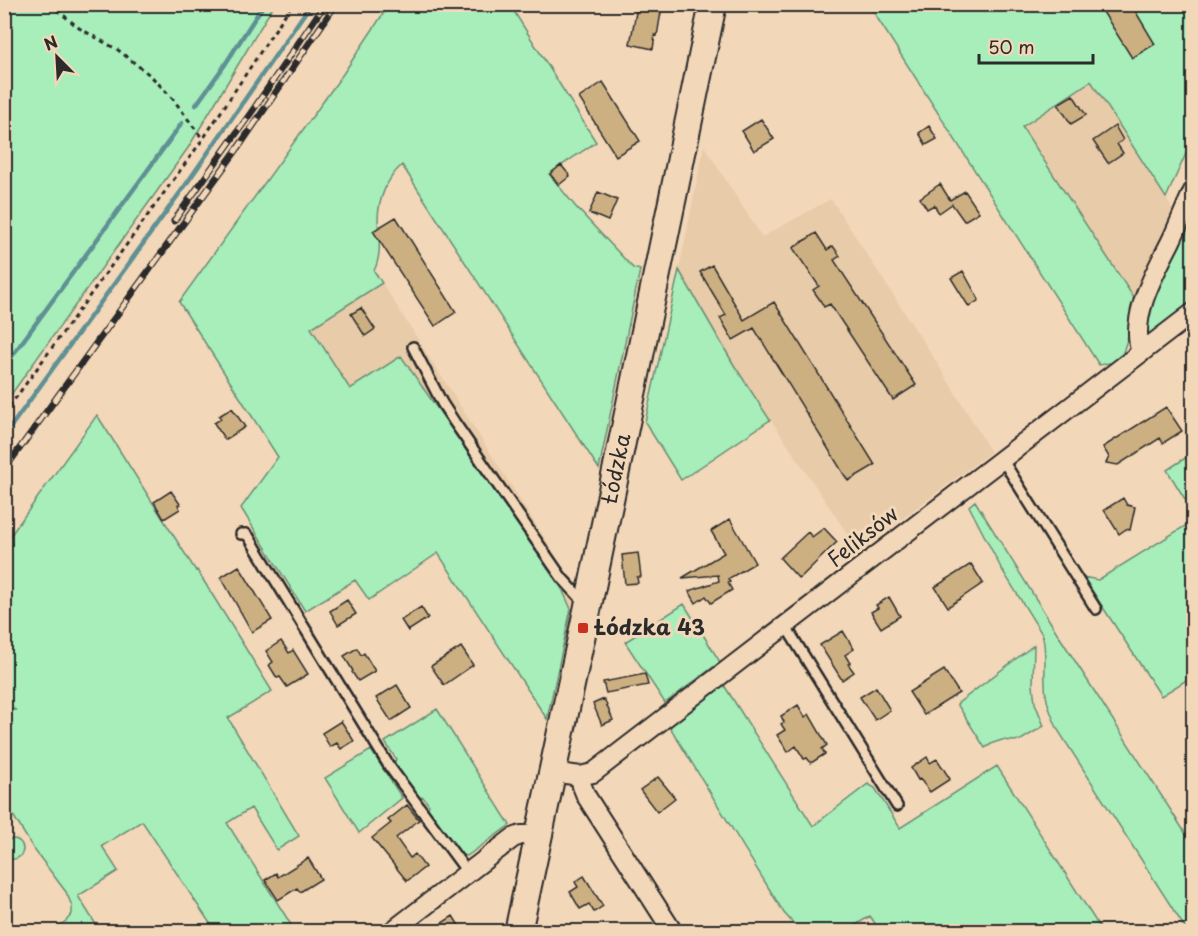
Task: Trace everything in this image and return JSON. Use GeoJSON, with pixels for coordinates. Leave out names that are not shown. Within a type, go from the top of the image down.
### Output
{"type":"FeatureCollection","features":[{"type":"Feature","properties":{"kind":"main road","name":"Łódzka"},"geometry":{"type":"LineString","coordinates":[[518,932],[713,4]]}},
{"type":"Feature","properties":{"kind":"street"},"geometry":{"type":"LineString","coordinates":[[1141,353],[1138,345],[1138,327],[1145,297],[1194,189]]}},
{"type":"Feature","properties":{"kind":"street","name":"Feliksów"},"geometry":{"type":"LineString","coordinates":[[580,776],[593,773],[1194,312]]}},
{"type":"Feature","properties":{"kind":"street"},"geometry":{"type":"LineString","coordinates":[[552,772],[580,776],[586,796],[673,932]]}},
{"type":"Feature","properties":{"kind":"street"},"geometry":{"type":"LineString","coordinates":[[392,932],[513,838],[521,835],[538,835]]}},
{"type":"Feature","properties":{"kind":"lane"},"geometry":{"type":"LineString","coordinates":[[413,347],[455,423],[562,578],[588,606]]}},
{"type":"Feature","properties":{"kind":"lane"},"geometry":{"type":"LineString","coordinates":[[1002,459],[1096,609]]}},
{"type":"Feature","properties":{"kind":"lane"},"geometry":{"type":"LineString","coordinates":[[241,534],[249,537],[389,766],[468,873]]}},
{"type":"Feature","properties":{"kind":"lane"},"geometry":{"type":"LineString","coordinates":[[785,625],[897,806]]}},
{"type":"Feature","properties":{"kind":"path"},"geometry":{"type":"LineString","coordinates":[[50,4],[79,28],[118,50],[151,76],[173,99],[202,139]]}},
{"type":"Feature","properties":{"kind":"path"},"geometry":{"type":"LineString","coordinates":[[4,414],[202,139],[292,4]]}},
{"type":"Feature","properties":{"kind":"shaded area"},"geometry":{"type":"Polygon","coordinates":[[[1091,81],[1176,215],[1138,304],[1022,127],[1091,81]]]}},
{"type":"Feature","properties":{"kind":"shaded area"},"geometry":{"type":"Polygon","coordinates":[[[704,146],[762,237],[831,199],[939,366],[991,452],[859,551],[734,365],[679,270],[704,146]]]}},
{"type":"Feature","properties":{"kind":"shaded area"},"geometry":{"type":"Polygon","coordinates":[[[382,283],[575,586],[571,609],[562,589],[401,356],[350,389],[311,328],[382,283]]]}},
{"type":"Feature","properties":{"kind":"green space"},"geometry":{"type":"Polygon","coordinates":[[[5,4],[274,5],[188,148],[5,403],[5,4]]]}},
{"type":"Feature","properties":{"kind":"green space"},"geometry":{"type":"Polygon","coordinates":[[[389,5],[510,5],[596,142],[549,174],[575,206],[633,268],[640,270],[599,469],[402,165],[384,190],[380,205],[379,252],[374,271],[382,283],[311,328],[350,389],[401,356],[562,589],[571,609],[547,719],[438,553],[369,600],[355,580],[305,611],[241,508],[278,457],[179,302],[343,74],[389,5]]]}},
{"type":"Feature","properties":{"kind":"green space"},"geometry":{"type":"Polygon","coordinates":[[[869,5],[1193,5],[1193,138],[1166,198],[1091,81],[1022,127],[1138,304],[1121,359],[1099,365],[869,5]]]}},
{"type":"Feature","properties":{"kind":"green space"},"geometry":{"type":"Polygon","coordinates":[[[1193,203],[1193,303],[1132,351],[1149,308],[1193,203]]]}},
{"type":"Feature","properties":{"kind":"green space"},"geometry":{"type":"Polygon","coordinates":[[[679,270],[734,365],[770,420],[681,480],[645,422],[679,270]]]}},
{"type":"Feature","properties":{"kind":"green space"},"geometry":{"type":"Polygon","coordinates":[[[97,415],[272,691],[228,718],[299,836],[277,850],[251,808],[227,823],[295,931],[215,931],[142,821],[102,846],[118,871],[78,896],[100,931],[51,931],[72,914],[72,906],[66,892],[33,848],[5,802],[5,711],[16,710],[9,707],[5,709],[5,543],[97,415]]]}},
{"type":"Feature","properties":{"kind":"green space"},"geometry":{"type":"Polygon","coordinates":[[[1193,453],[1193,512],[1167,470],[1193,453]]]}},
{"type":"Feature","properties":{"kind":"green space"},"geometry":{"type":"Polygon","coordinates":[[[975,501],[1193,845],[1193,931],[1187,931],[1058,730],[1046,695],[1045,652],[1042,634],[1001,568],[969,506],[975,501]]]}},
{"type":"Feature","properties":{"kind":"green space"},"geometry":{"type":"Polygon","coordinates":[[[1193,521],[1193,676],[1161,696],[1083,577],[1098,580],[1193,521]]]}},
{"type":"Feature","properties":{"kind":"green space"},"geometry":{"type":"Polygon","coordinates":[[[684,604],[720,662],[665,703],[625,642],[684,604]]]}},
{"type":"Feature","properties":{"kind":"green space"},"geometry":{"type":"Polygon","coordinates":[[[1034,645],[1035,703],[1044,726],[1021,740],[1002,740],[985,748],[957,704],[1034,645]]]}},
{"type":"Feature","properties":{"kind":"green space"},"geometry":{"type":"Polygon","coordinates":[[[722,682],[813,826],[868,784],[875,788],[900,828],[997,766],[1102,931],[880,931],[870,916],[846,931],[800,931],[784,913],[668,724],[722,682]]]}},
{"type":"Feature","properties":{"kind":"green space"},"geometry":{"type":"Polygon","coordinates":[[[437,709],[510,825],[467,856],[462,855],[427,810],[429,805],[423,797],[418,798],[394,764],[396,759],[385,742],[437,709]]]}},
{"type":"Feature","properties":{"kind":"green space"},"geometry":{"type":"Polygon","coordinates":[[[371,750],[402,798],[359,833],[325,778],[371,750]]]}},
{"type":"Feature","properties":{"kind":"green space"},"geometry":{"type":"Polygon","coordinates":[[[13,839],[20,842],[23,849],[20,856],[13,859],[6,856],[3,849],[6,842],[13,839]]]}},
{"type":"Feature","properties":{"kind":"building"},"geometry":{"type":"Polygon","coordinates":[[[1098,4],[1131,4],[1155,44],[1132,58],[1098,4]]]}},
{"type":"Feature","properties":{"kind":"building"},"geometry":{"type":"Polygon","coordinates":[[[637,7],[661,12],[653,49],[630,44],[637,7]]]}},
{"type":"Feature","properties":{"kind":"building"},"geometry":{"type":"Polygon","coordinates":[[[603,82],[640,141],[616,156],[579,98],[603,82]]]}},
{"type":"Feature","properties":{"kind":"building"},"geometry":{"type":"Polygon","coordinates":[[[1073,95],[1086,115],[1071,124],[1058,104],[1073,95]]]}},
{"type":"Feature","properties":{"kind":"building"},"geometry":{"type":"Polygon","coordinates":[[[761,119],[774,139],[754,151],[742,131],[761,119]]]}},
{"type":"Feature","properties":{"kind":"building"},"geometry":{"type":"Polygon","coordinates":[[[929,126],[937,139],[926,145],[919,133],[929,126]]]}},
{"type":"Feature","properties":{"kind":"building"},"geometry":{"type":"Polygon","coordinates":[[[1115,126],[1123,140],[1117,144],[1123,153],[1108,163],[1093,141],[1115,126]]]}},
{"type":"Feature","properties":{"kind":"building"},"geometry":{"type":"Polygon","coordinates":[[[561,165],[570,176],[559,185],[550,174],[561,165]]]}},
{"type":"Feature","properties":{"kind":"building"},"geometry":{"type":"Polygon","coordinates":[[[940,184],[950,200],[965,191],[979,212],[964,221],[952,204],[939,213],[934,205],[927,209],[920,198],[940,184]]]}},
{"type":"Feature","properties":{"kind":"building"},"geometry":{"type":"Polygon","coordinates":[[[598,192],[617,200],[608,221],[589,213],[598,192]]]}},
{"type":"Feature","properties":{"kind":"building"},"geometry":{"type":"Polygon","coordinates":[[[396,217],[456,312],[435,326],[373,231],[396,217]]]}},
{"type":"Feature","properties":{"kind":"building"},"geometry":{"type":"Polygon","coordinates":[[[816,233],[827,250],[833,246],[840,256],[834,260],[916,385],[893,400],[830,304],[824,307],[813,290],[819,286],[793,248],[816,233]]]}},
{"type":"Feature","properties":{"kind":"building"},"geometry":{"type":"Polygon","coordinates":[[[712,265],[744,320],[774,302],[875,465],[848,481],[754,328],[733,340],[720,318],[726,315],[700,272],[712,265]]]}},
{"type":"Feature","properties":{"kind":"building"},"geometry":{"type":"Polygon","coordinates":[[[963,271],[979,300],[969,307],[951,278],[963,271]]]}},
{"type":"Feature","properties":{"kind":"building"},"geometry":{"type":"Polygon","coordinates":[[[361,308],[375,329],[365,336],[351,314],[361,308]]]}},
{"type":"Feature","properties":{"kind":"building"},"geometry":{"type":"Polygon","coordinates":[[[1166,407],[1182,431],[1163,443],[1160,438],[1118,465],[1106,463],[1109,457],[1103,447],[1166,407]]]}},
{"type":"Feature","properties":{"kind":"building"},"geometry":{"type":"Polygon","coordinates":[[[232,408],[245,427],[225,440],[214,423],[221,419],[219,416],[232,408]]]}},
{"type":"Feature","properties":{"kind":"building"},"geometry":{"type":"Polygon","coordinates":[[[171,491],[180,504],[178,505],[180,509],[164,519],[154,502],[171,491]]]}},
{"type":"Feature","properties":{"kind":"building"},"geometry":{"type":"Polygon","coordinates":[[[1123,498],[1127,505],[1135,507],[1130,530],[1126,529],[1119,534],[1104,510],[1123,498]]]}},
{"type":"Feature","properties":{"kind":"building"},"geometry":{"type":"Polygon","coordinates":[[[730,519],[755,563],[728,579],[732,590],[711,603],[706,596],[696,603],[689,591],[719,581],[718,575],[682,578],[724,553],[711,531],[730,519]]]}},
{"type":"Feature","properties":{"kind":"building"},"geometry":{"type":"Polygon","coordinates":[[[824,528],[837,542],[799,579],[780,558],[808,532],[812,537],[824,528]]]}},
{"type":"Feature","properties":{"kind":"building"},"geometry":{"type":"Polygon","coordinates":[[[638,553],[641,577],[637,577],[638,583],[625,584],[622,555],[638,553]]]}},
{"type":"Feature","properties":{"kind":"building"},"geometry":{"type":"Polygon","coordinates":[[[971,564],[983,583],[948,607],[935,587],[971,564]]]}},
{"type":"Feature","properties":{"kind":"building"},"geometry":{"type":"Polygon","coordinates":[[[239,566],[272,620],[252,632],[221,577],[239,566]]]}},
{"type":"Feature","properties":{"kind":"building"},"geometry":{"type":"Polygon","coordinates":[[[889,597],[900,616],[881,628],[871,612],[878,608],[876,605],[889,597]]]}},
{"type":"Feature","properties":{"kind":"building"},"geometry":{"type":"Polygon","coordinates":[[[347,600],[356,614],[338,625],[330,611],[347,600]]]}},
{"type":"Feature","properties":{"kind":"building"},"geometry":{"type":"Polygon","coordinates":[[[421,607],[428,618],[408,631],[401,620],[421,607]]]}},
{"type":"Feature","properties":{"kind":"building"},"geometry":{"type":"Polygon","coordinates":[[[843,631],[854,649],[845,655],[854,672],[842,680],[820,645],[843,631]]]}},
{"type":"Feature","properties":{"kind":"building"},"geometry":{"type":"Polygon","coordinates":[[[281,641],[289,653],[293,650],[308,674],[287,687],[280,677],[277,678],[269,665],[273,662],[266,651],[281,641]]]}},
{"type":"Feature","properties":{"kind":"building"},"geometry":{"type":"Polygon","coordinates":[[[461,647],[473,665],[444,685],[431,666],[461,647]]]}},
{"type":"Feature","properties":{"kind":"building"},"geometry":{"type":"Polygon","coordinates":[[[357,648],[361,655],[364,653],[375,671],[358,681],[344,656],[357,648]]]}},
{"type":"Feature","properties":{"kind":"building"},"geometry":{"type":"Polygon","coordinates":[[[944,670],[959,693],[924,715],[909,692],[944,670]]]}},
{"type":"Feature","properties":{"kind":"building"},"geometry":{"type":"Polygon","coordinates":[[[645,674],[648,685],[606,693],[603,682],[645,674]]]}},
{"type":"Feature","properties":{"kind":"building"},"geometry":{"type":"Polygon","coordinates":[[[397,685],[411,708],[391,721],[376,698],[397,685]]]}},
{"type":"Feature","properties":{"kind":"building"},"geometry":{"type":"Polygon","coordinates":[[[876,687],[890,710],[875,720],[860,697],[876,687]]]}},
{"type":"Feature","properties":{"kind":"building"},"geometry":{"type":"Polygon","coordinates":[[[604,699],[613,720],[602,725],[593,704],[604,699]]]}},
{"type":"Feature","properties":{"kind":"building"},"geometry":{"type":"Polygon","coordinates":[[[798,705],[805,717],[809,714],[827,745],[822,749],[825,754],[811,763],[807,758],[804,759],[796,746],[788,752],[777,735],[785,730],[781,724],[784,722],[781,716],[798,705]]]}},
{"type":"Feature","properties":{"kind":"building"},"geometry":{"type":"Polygon","coordinates":[[[341,721],[354,741],[341,749],[337,743],[330,747],[322,733],[341,721]]]}},
{"type":"Feature","properties":{"kind":"building"},"geometry":{"type":"Polygon","coordinates":[[[927,757],[930,763],[937,759],[950,779],[930,792],[920,779],[918,780],[911,768],[927,757]]]}},
{"type":"Feature","properties":{"kind":"building"},"geometry":{"type":"Polygon","coordinates":[[[658,777],[675,798],[657,812],[640,790],[658,777]]]}},
{"type":"Feature","properties":{"kind":"building"},"geometry":{"type":"Polygon","coordinates":[[[407,805],[419,820],[396,838],[410,858],[415,854],[425,867],[407,881],[372,838],[391,823],[388,820],[407,805]]]}},
{"type":"Feature","properties":{"kind":"building"},"geometry":{"type":"Polygon","coordinates":[[[308,858],[321,879],[300,892],[297,888],[278,900],[265,880],[276,873],[278,877],[308,858]]]}},
{"type":"Feature","properties":{"kind":"building"},"geometry":{"type":"Polygon","coordinates":[[[584,876],[603,906],[594,912],[589,904],[580,909],[570,892],[578,887],[575,882],[584,876]]]}},
{"type":"Feature","properties":{"kind":"building"},"geometry":{"type":"Polygon","coordinates":[[[453,916],[463,932],[428,932],[453,916]]]}},
{"type":"Feature","properties":{"kind":"waterway"},"geometry":{"type":"LineString","coordinates":[[196,105],[264,4]]}},
{"type":"Feature","properties":{"kind":"waterway"},"geometry":{"type":"LineString","coordinates":[[4,436],[187,183],[311,4]]}},
{"type":"Feature","properties":{"kind":"waterway"},"geometry":{"type":"LineString","coordinates":[[4,367],[182,123]]}},
{"type":"Feature","properties":{"kind":"railway"},"geometry":{"type":"LineString","coordinates":[[174,221],[325,4]]}},
{"type":"Feature","properties":{"kind":"railway"},"geometry":{"type":"LineString","coordinates":[[4,470],[238,148],[336,4]]}},
{"type":"Feature","properties":{"kind":"place","name":"Łódzka 43"},"geometry":{"type":"Point","coordinates":[583,628]}}]}
